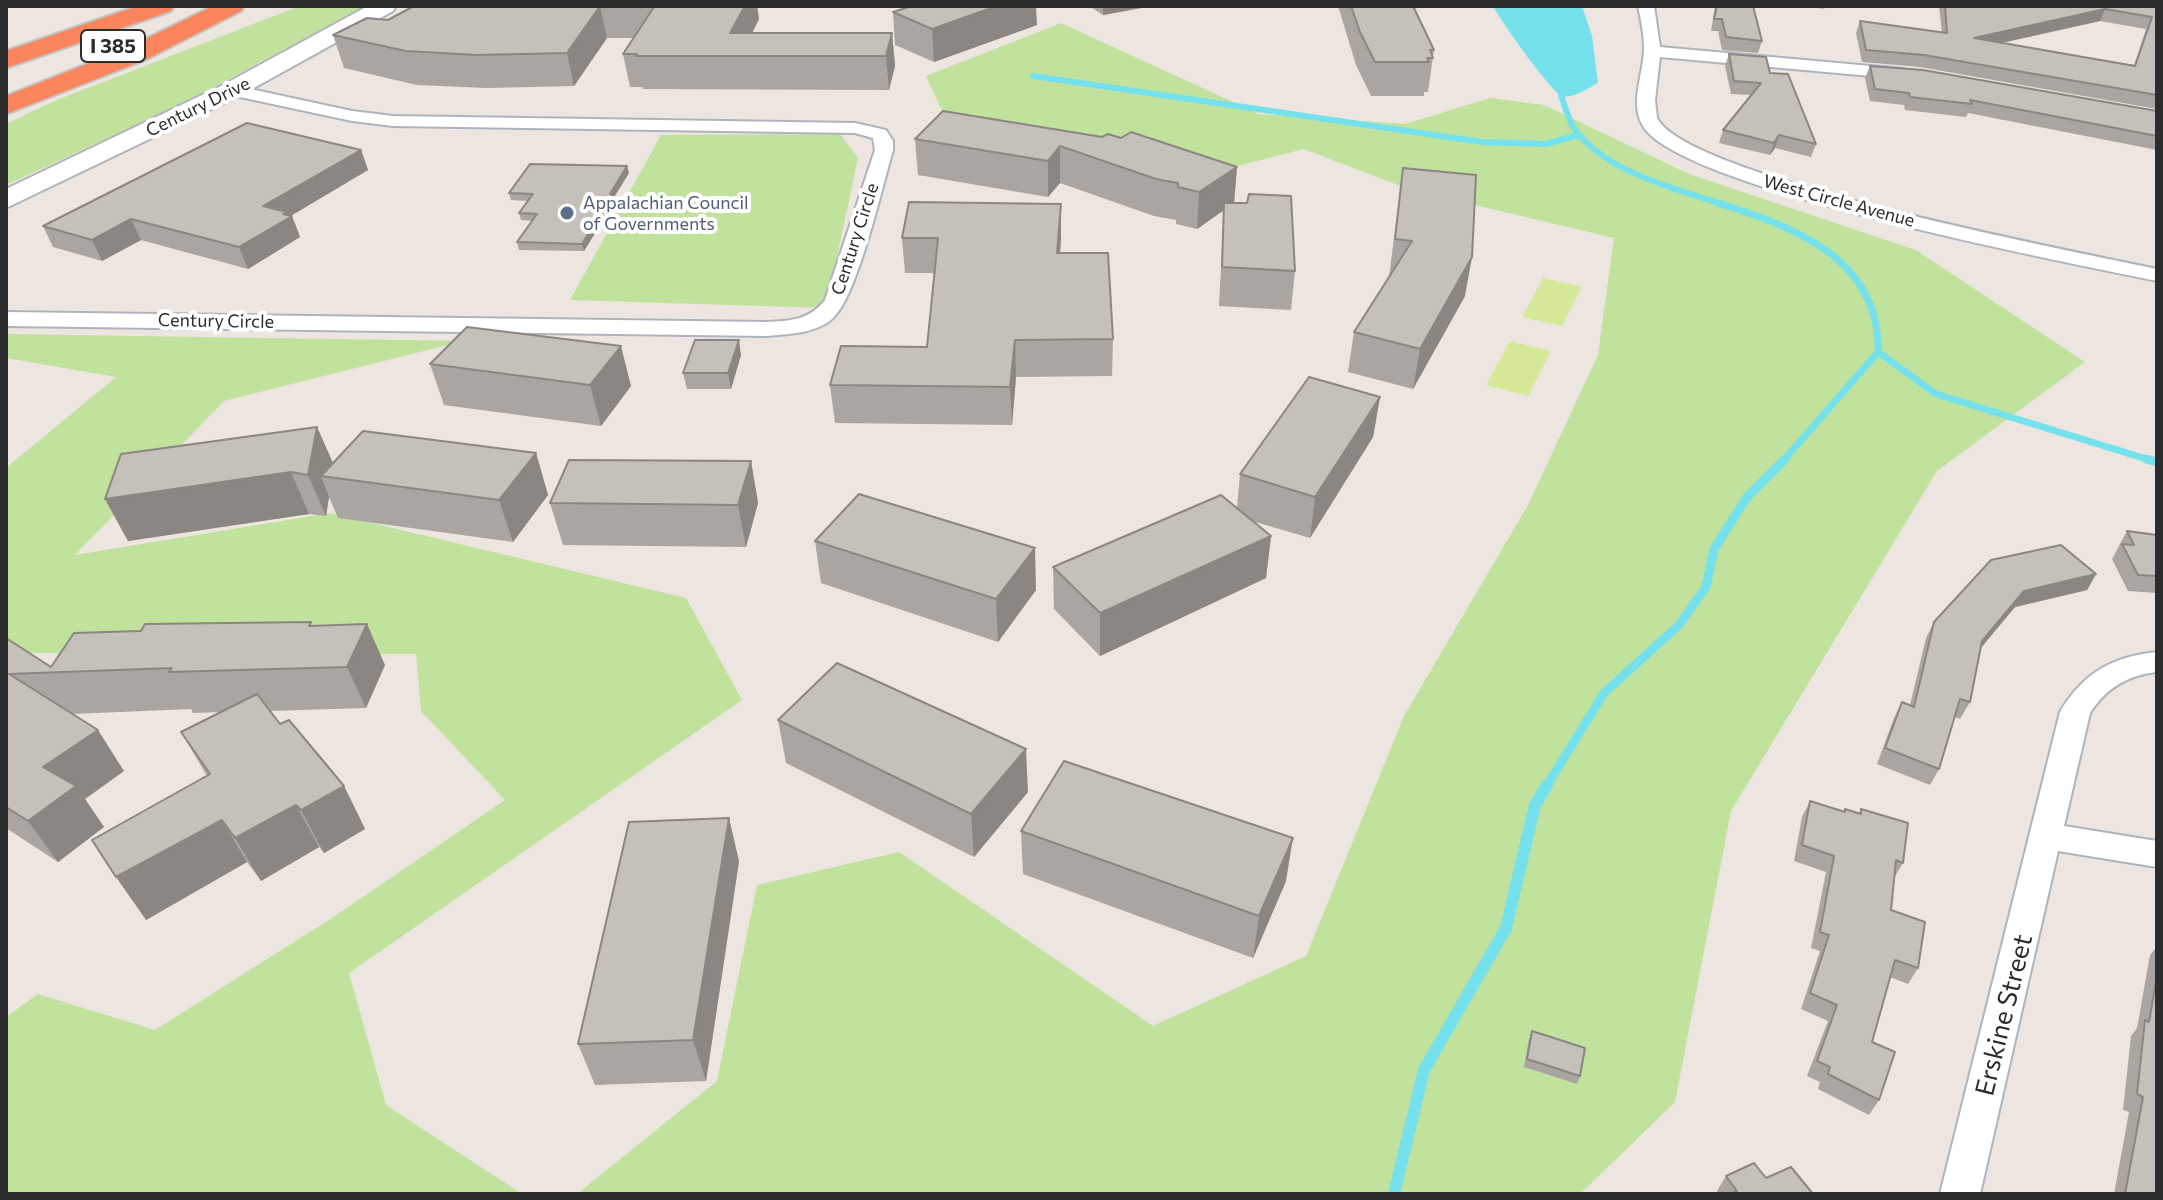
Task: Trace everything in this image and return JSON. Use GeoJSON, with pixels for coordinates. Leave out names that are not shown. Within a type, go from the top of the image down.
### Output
{"type":"FeatureCollection","features":[{"type":"Feature","properties":{"kind":"highway"},"geometry":{"type":"LineString","coordinates":[[6,47],[149,6]]}},
{"type":"Feature","properties":{"kind":"highway","name":"I 385"},"geometry":{"type":"LineString","coordinates":[[6,60],[162,6]]}},
{"type":"Feature","properties":{"kind":"highway","name":"I 385"},"geometry":{"type":"LineString","coordinates":[[6,82],[53,68],[219,6]]}},
{"type":"Feature","properties":{"kind":"highway"},"geometry":{"type":"LineString","coordinates":[[6,106],[136,54],[232,6]]}},
{"type":"Feature","properties":{"kind":"street","name":"Century Drive"},"geometry":{"type":"LineString","coordinates":[[6,200],[232,90],[385,6]]}},
{"type":"Feature","properties":{"kind":"street","name":"West Circle Avenue"},"geometry":{"type":"LineString","coordinates":[[1646,6],[1652,51],[1647,108],[1651,125],[1667,142],[1689,155],[1733,172],[1815,196],[2157,275]]}},
{"type":"Feature","properties":{"kind":"street"},"geometry":{"type":"LineString","coordinates":[[1652,51],[1919,75]]}},
{"type":"Feature","properties":{"kind":"street","name":"Century Circle"},"geometry":{"type":"LineString","coordinates":[[6,319],[801,327],[816,323],[836,300],[884,150],[880,134],[855,128],[393,121],[352,116],[232,90]]}},
{"type":"Feature","properties":{"kind":"street","name":"Erskine Street"},"geometry":{"type":"LineString","coordinates":[[1960,1194],[2075,712],[2083,698],[2116,670],[2157,662]]}},
{"type":"Feature","properties":{"kind":"street"},"geometry":{"type":"LineString","coordinates":[[2047,836],[2157,854]]}},
{"type":"Feature","properties":{"kind":"green space"},"geometry":{"type":"Polygon","coordinates":[[[300,6],[365,6],[180,105],[6,185],[6,124],[54,101],[300,6]]]}},
{"type":"Feature","properties":{"kind":"green space"},"geometry":{"type":"Polygon","coordinates":[[[1061,23],[1259,114],[1405,124],[1490,98],[1544,105],[1689,174],[1916,250],[2085,362],[1937,471],[1731,811],[1675,1102],[1580,1194],[577,1194],[717,1081],[757,885],[899,852],[1153,1026],[1306,956],[1404,716],[1528,505],[1598,355],[1614,238],[1408,189],[1304,149],[1206,174],[945,117],[926,76],[1061,23]]]}},
{"type":"Feature","properties":{"kind":"green space"},"geometry":{"type":"Polygon","coordinates":[[[840,134],[858,158],[826,308],[570,300],[661,135],[840,134]]]}},
{"type":"Feature","properties":{"kind":"green space"},"geometry":{"type":"Polygon","coordinates":[[[1543,278],[1582,287],[1562,326],[1522,317],[1543,278]]]}},
{"type":"Feature","properties":{"kind":"green space"},"geometry":{"type":"Polygon","coordinates":[[[6,334],[464,341],[224,401],[75,555],[330,513],[686,598],[742,700],[349,973],[386,1105],[522,1194],[6,1194],[6,1017],[38,994],[155,1030],[332,918],[505,800],[421,711],[416,654],[6,653],[6,468],[116,377],[6,358],[6,334]]]}},
{"type":"Feature","properties":{"kind":"green space"},"geometry":{"type":"Polygon","coordinates":[[[1510,341],[1551,351],[1528,396],[1486,385],[1510,341]]]}},
{"type":"Feature","properties":{"kind":"water"},"geometry":{"type":"Polygon","coordinates":[[[1493,6],[1582,6],[1592,36],[1598,83],[1576,95],[1566,97],[1556,92],[1493,6]]]}},
{"type":"Feature","properties":{"kind":"building"},"geometry":{"type":"Polygon","coordinates":[[[414,6],[600,6],[567,53],[477,55],[406,51],[333,35],[367,18],[388,20],[414,6]]]}},
{"type":"Feature","properties":{"kind":"building"},"geometry":{"type":"Polygon","coordinates":[[[612,6],[745,6],[730,33],[892,33],[886,56],[636,56],[623,54],[654,7],[612,6]]]}},
{"type":"Feature","properties":{"kind":"building"},"geometry":{"type":"Polygon","coordinates":[[[912,6],[997,6],[932,29],[893,12],[912,6]]]}},
{"type":"Feature","properties":{"kind":"building"},"geometry":{"type":"Polygon","coordinates":[[[1351,6],[1413,6],[1434,50],[1430,50],[1433,58],[1427,58],[1429,62],[1375,62],[1351,6]]]}},
{"type":"Feature","properties":{"kind":"building"},"geometry":{"type":"Polygon","coordinates":[[[1717,6],[1753,6],[1762,41],[1726,37],[1722,19],[1714,19],[1717,6]]]}},
{"type":"Feature","properties":{"kind":"building"},"geometry":{"type":"Polygon","coordinates":[[[1945,6],[2157,6],[2157,95],[1924,55],[1866,50],[1860,21],[1947,33],[1945,6]],[[2105,9],[1974,38],[2135,66],[2152,17],[2105,9]]]}},
{"type":"Feature","properties":{"kind":"building"},"geometry":{"type":"Polygon","coordinates":[[[1729,54],[1766,57],[1770,73],[1788,74],[1816,144],[1779,135],[1774,143],[1723,130],[1761,83],[1734,81],[1729,54]]]}},
{"type":"Feature","properties":{"kind":"building"},"geometry":{"type":"Polygon","coordinates":[[[1870,66],[1923,70],[2157,111],[2157,136],[1970,100],[1972,104],[1910,97],[1909,93],[1875,89],[1870,66]]]}},
{"type":"Feature","properties":{"kind":"building"},"geometry":{"type":"Polygon","coordinates":[[[943,111],[1102,137],[1108,134],[1121,138],[1131,132],[1237,167],[1199,192],[1060,146],[1048,161],[915,139],[943,111]]]}},
{"type":"Feature","properties":{"kind":"building"},"geometry":{"type":"Polygon","coordinates":[[[247,123],[361,150],[263,206],[292,216],[239,247],[131,219],[92,240],[43,226],[247,123]]]}},
{"type":"Feature","properties":{"kind":"building","name":"Appalachian Council of Governments"},"geometry":{"type":"Polygon","coordinates":[[[530,164],[627,166],[582,244],[517,242],[537,214],[519,213],[533,194],[509,193],[530,164]]]}},
{"type":"Feature","properties":{"kind":"building"},"geometry":{"type":"Polygon","coordinates":[[[1403,168],[1476,175],[1472,257],[1420,349],[1354,332],[1412,241],[1395,239],[1403,168]]]}},
{"type":"Feature","properties":{"kind":"building"},"geometry":{"type":"Polygon","coordinates":[[[1249,194],[1291,196],[1295,271],[1222,267],[1224,203],[1247,203],[1249,194]]]}},
{"type":"Feature","properties":{"kind":"building"},"geometry":{"type":"Polygon","coordinates":[[[909,202],[1061,204],[1057,253],[1108,253],[1113,339],[1015,340],[1010,387],[830,385],[841,346],[927,347],[938,238],[902,238],[909,202]]]}},
{"type":"Feature","properties":{"kind":"building"},"geometry":{"type":"Polygon","coordinates":[[[467,327],[621,346],[590,385],[430,364],[467,327]]]}},
{"type":"Feature","properties":{"kind":"building"},"geometry":{"type":"Polygon","coordinates":[[[695,340],[739,340],[728,373],[683,373],[695,340]]]}},
{"type":"Feature","properties":{"kind":"building"},"geometry":{"type":"Polygon","coordinates":[[[1309,377],[1380,397],[1315,497],[1240,474],[1309,377]]]}},
{"type":"Feature","properties":{"kind":"building"},"geometry":{"type":"Polygon","coordinates":[[[317,427],[308,475],[291,472],[105,499],[121,454],[317,427]]]}},
{"type":"Feature","properties":{"kind":"building"},"geometry":{"type":"Polygon","coordinates":[[[363,431],[536,453],[499,500],[321,476],[363,431]]]}},
{"type":"Feature","properties":{"kind":"building"},"geometry":{"type":"Polygon","coordinates":[[[569,460],[751,461],[738,505],[550,503],[569,460]]]}},
{"type":"Feature","properties":{"kind":"building"},"geometry":{"type":"Polygon","coordinates":[[[859,494],[1035,548],[996,599],[815,541],[859,494]]]}},
{"type":"Feature","properties":{"kind":"building"},"geometry":{"type":"Polygon","coordinates":[[[1221,495],[1271,536],[1100,613],[1053,567],[1221,495]]]}},
{"type":"Feature","properties":{"kind":"building"},"geometry":{"type":"Polygon","coordinates":[[[2127,531],[2157,535],[2157,576],[2138,575],[2122,544],[2134,545],[2127,531]]]}},
{"type":"Feature","properties":{"kind":"building"},"geometry":{"type":"Polygon","coordinates":[[[2061,545],[2096,574],[2024,591],[1982,641],[1970,702],[1960,699],[1939,769],[1885,748],[1902,702],[1914,707],[1934,622],[1991,560],[2061,545]]]}},
{"type":"Feature","properties":{"kind":"building"},"geometry":{"type":"Polygon","coordinates":[[[311,622],[309,626],[367,624],[347,667],[169,672],[172,668],[9,674],[98,730],[43,767],[76,786],[28,821],[6,807],[6,638],[51,667],[74,633],[141,631],[145,624],[311,622]]]}},
{"type":"Feature","properties":{"kind":"building"},"geometry":{"type":"Polygon","coordinates":[[[837,663],[1026,749],[971,814],[778,720],[837,663]]]}},
{"type":"Feature","properties":{"kind":"building"},"geometry":{"type":"Polygon","coordinates":[[[257,694],[280,724],[289,720],[344,786],[301,810],[296,805],[235,838],[222,820],[116,877],[92,840],[210,774],[181,732],[257,694]]]}},
{"type":"Feature","properties":{"kind":"building"},"geometry":{"type":"Polygon","coordinates":[[[1064,761],[1293,838],[1259,916],[1021,831],[1064,761]]]}},
{"type":"Feature","properties":{"kind":"building"},"geometry":{"type":"Polygon","coordinates":[[[1810,801],[1845,812],[1845,809],[1861,814],[1861,809],[1908,823],[1903,863],[1896,860],[1891,910],[1925,922],[1918,968],[1895,960],[1872,1042],[1895,1052],[1879,1100],[1828,1074],[1830,1067],[1817,1061],[1837,1005],[1810,993],[1829,935],[1820,932],[1834,856],[1802,845],[1810,801]]]}},
{"type":"Feature","properties":{"kind":"building"},"geometry":{"type":"Polygon","coordinates":[[[729,818],[693,1040],[578,1044],[629,822],[729,818]]]}},
{"type":"Feature","properties":{"kind":"building"},"geometry":{"type":"Polygon","coordinates":[[[2157,976],[2157,1194],[2125,1194],[2143,1097],[2137,1094],[2145,1020],[2149,1022],[2157,976]]]}},
{"type":"Feature","properties":{"kind":"building"},"geometry":{"type":"Polygon","coordinates":[[[1532,1031],[1585,1048],[1580,1076],[1527,1059],[1532,1031]]]}},
{"type":"Feature","properties":{"kind":"building"},"geometry":{"type":"Polygon","coordinates":[[[1754,1163],[1766,1178],[1791,1167],[1813,1194],[1731,1194],[1737,1191],[1726,1176],[1754,1163]]]}},
{"type":"Feature","properties":{"kind":"waterway"},"geometry":{"type":"LineString","coordinates":[[1033,76],[1482,142],[1546,144],[1578,135]]}},
{"type":"Feature","properties":{"kind":"waterway"},"geometry":{"type":"LineString","coordinates":[[1561,96],[1576,131],[1606,158],[1663,185],[1722,204]]}},
{"type":"Feature","properties":{"kind":"waterway"},"geometry":{"type":"LineString","coordinates":[[1715,202],[1801,235],[1826,250],[1848,269],[1864,292],[1875,319],[1878,352]]}},
{"type":"Feature","properties":{"kind":"waterway"},"geometry":{"type":"LineString","coordinates":[[1783,461],[1878,352]]}},
{"type":"Feature","properties":{"kind":"waterway"},"geometry":{"type":"LineString","coordinates":[[1878,352],[1936,394],[2150,460]]}},
{"type":"Feature","properties":{"kind":"waterway"},"geometry":{"type":"LineString","coordinates":[[2146,459],[2150,460]]}},
{"type":"Feature","properties":{"kind":"waterway"},"geometry":{"type":"LineString","coordinates":[[2150,460],[2157,462]]}},
{"type":"Feature","properties":{"kind":"waterway"},"geometry":{"type":"LineString","coordinates":[[1546,787],[1604,693],[1679,625],[1706,587],[1714,549],[1747,497],[1783,461]]}},
{"type":"Feature","properties":{"kind":"waterway"},"geometry":{"type":"LineString","coordinates":[[1394,1194],[1424,1070],[1506,928],[1535,805],[1547,785]]}},
{"type":"Feature","properties":{"kind":"place","name":"Appalachian Council of Governments"},"geometry":{"type":"Point","coordinates":[567,213]}}]}
